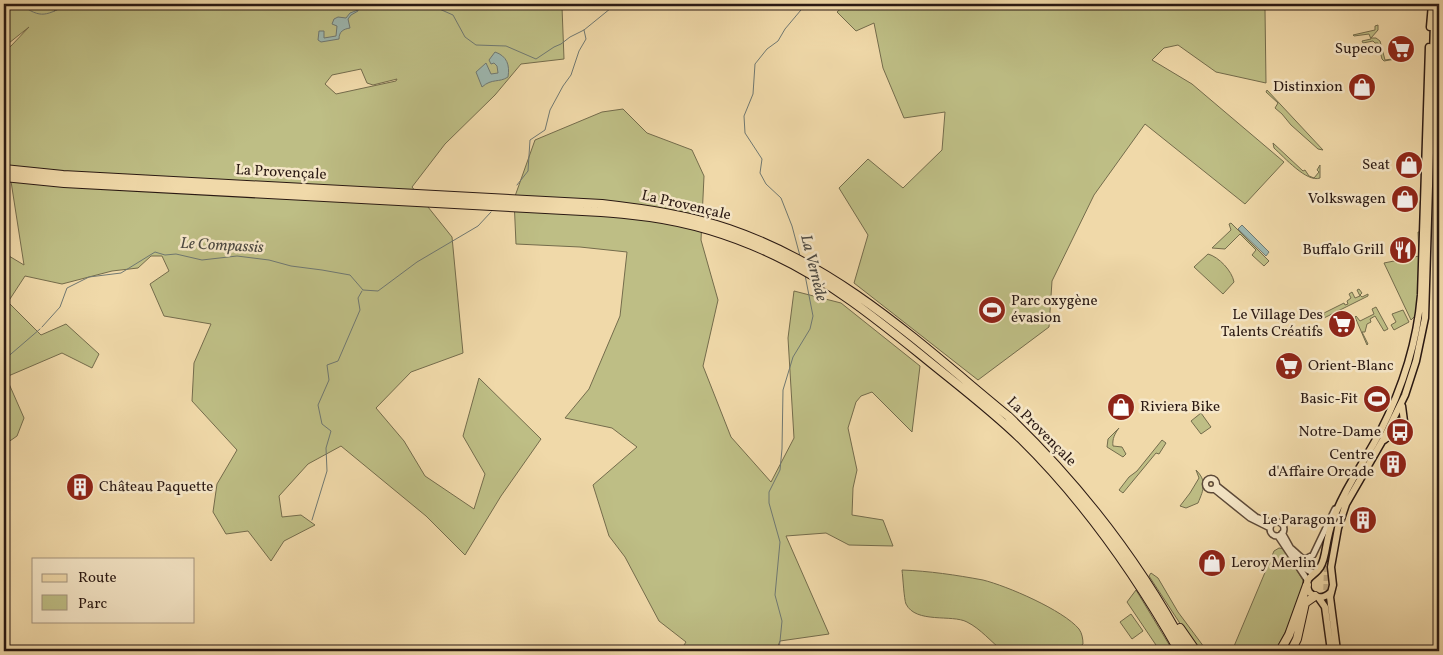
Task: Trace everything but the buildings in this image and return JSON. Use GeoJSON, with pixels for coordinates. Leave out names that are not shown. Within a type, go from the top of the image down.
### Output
{"type":"FeatureCollection","features":[{"type":"Feature","properties":{"kind":"highway","name":"La Provençale"},"geometry":{"type":"LineString","coordinates":[[4,169],[62,175],[602,204],[652,210],[701,220],[746,235],[791,254],[864,299],[1008,416],[1050,458],[1092,508],[1147,584],[1187,651]]}},
{"type":"Feature","properties":{"kind":"highway","name":"La Provençale"},"geometry":{"type":"LineString","coordinates":[[4,177],[64,183],[601,212],[651,217],[728,237],[776,256],[812,275],[858,305],[980,402],[1027,446],[1058,479],[1104,536],[1147,599],[1179,651]]}},
{"type":"Feature","properties":{"kind":"highway"},"geometry":{"type":"LineString","coordinates":[[1280,651],[1289,635],[1307,583]]}},
{"type":"Feature","properties":{"kind":"highway"},"geometry":{"type":"LineString","coordinates":[[1147,584],[1196,651]]}},
{"type":"Feature","properties":{"kind":"highway"},"geometry":{"type":"LineString","coordinates":[[1291,651],[1297,640],[1305,603],[1317,597]]}},
{"type":"Feature","properties":{"kind":"main road"},"geometry":{"type":"LineString","coordinates":[[1390,419],[1407,366],[1420,309],[1432,4]]}},
{"type":"Feature","properties":{"kind":"main road"},"geometry":{"type":"LineString","coordinates":[[1334,651],[1324,607],[1317,597],[1310,592],[1307,583],[1324,559],[1333,520],[1342,501],[1402,402],[1414,369],[1425,318],[1436,4]]}},
{"type":"Feature","properties":{"kind":"main road"},"geometry":{"type":"LineString","coordinates":[[1381,442],[1391,434],[1405,429],[1402,402]]}},
{"type":"Feature","properties":{"kind":"main road"},"geometry":{"type":"LineString","coordinates":[[1390,419],[1404,422]]}},
{"type":"Feature","properties":{"kind":"main road"},"geometry":{"type":"LineString","coordinates":[[1386,427],[1400,432]]}},
{"type":"Feature","properties":{"kind":"main road"},"geometry":{"type":"LineString","coordinates":[[1334,651],[1330,597],[1333,586],[1331,567],[1335,540],[1343,511],[1381,442],[1386,427]]}},
{"type":"Feature","properties":{"kind":"main road"},"geometry":{"type":"LineString","coordinates":[[1327,566],[1333,529],[1342,501]]}},
{"type":"Feature","properties":{"kind":"main road"},"geometry":{"type":"LineString","coordinates":[[1316,572],[1324,572],[1332,578]]}},
{"type":"Feature","properties":{"kind":"main road"},"geometry":{"type":"LineString","coordinates":[[1317,597],[1325,596],[1331,592]]}},
{"type":"Feature","properties":{"kind":"main road"},"geometry":{"type":"LineString","coordinates":[[1326,600],[1334,651]]}},
{"type":"Feature","properties":{"kind":"street"},"geometry":{"type":"LineString","coordinates":[[1216,487],[1271,526]]}},
{"type":"Feature","properties":{"kind":"street"},"geometry":{"type":"LineString","coordinates":[[1292,549],[1302,558],[1312,555],[1332,514],[1342,501]]}},
{"type":"Feature","properties":{"kind":"street"},"geometry":{"type":"LineString","coordinates":[[1271,526],[1277,522],[1283,527],[1280,535],[1307,583]]}},
{"type":"Feature","properties":{"kind":"street"},"geometry":{"type":"LineString","coordinates":[[1271,526],[1272,535],[1280,535],[1306,569],[1316,572]]}},
{"type":"Feature","properties":{"kind":"green space"},"geometry":{"type":"Polygon","coordinates":[[[4,4],[65,4],[54,11],[68,4],[531,4],[562,7],[564,59],[521,64],[495,95],[445,144],[412,187],[452,237],[463,353],[411,372],[376,408],[404,441],[425,476],[474,509],[485,474],[463,436],[479,378],[541,439],[501,496],[465,555],[426,516],[341,446],[308,464],[279,496],[282,517],[301,515],[315,525],[284,541],[271,561],[248,531],[226,534],[213,512],[217,484],[237,450],[192,401],[194,363],[211,324],[164,316],[150,284],[169,271],[162,256],[151,256],[138,268],[112,271],[62,284],[25,276],[8,302],[41,335],[66,324],[99,354],[92,368],[62,353],[6,377],[24,418],[17,436],[4,445],[4,253],[24,265],[8,162],[4,161],[4,51],[29,27],[4,47],[4,4]],[[361,69],[332,75],[325,84],[336,94],[396,81],[397,79],[373,85],[367,83],[361,69]]]}},
{"type":"Feature","properties":{"kind":"green space"},"geometry":{"type":"Polygon","coordinates":[[[846,4],[1269,4],[1265,10],[1266,83],[1216,72],[1178,45],[1164,48],[1152,60],[1192,84],[1284,162],[1245,204],[1145,124],[1094,195],[1052,281],[1049,327],[978,380],[854,283],[868,235],[839,188],[868,159],[903,188],[942,150],[945,112],[904,118],[883,68],[874,23],[856,31],[837,12],[846,4]]]}},
{"type":"Feature","properties":{"kind":"green space"},"geometry":{"type":"Polygon","coordinates":[[[1439,4],[1435,117],[1439,133],[1433,123],[1439,4]]]}},
{"type":"Feature","properties":{"kind":"green space"},"geometry":{"type":"Polygon","coordinates":[[[1378,25],[1378,30],[1371,38],[1376,38],[1380,41],[1385,60],[1407,57],[1384,61],[1378,43],[1373,41],[1363,43],[1362,41],[1371,39],[1369,34],[1353,35],[1375,30],[1375,26],[1378,25]]]}},
{"type":"Feature","properties":{"kind":"green space"},"geometry":{"type":"Polygon","coordinates":[[[1267,90],[1323,150],[1318,149],[1275,108],[1278,103],[1266,92],[1267,90]]]}},
{"type":"Feature","properties":{"kind":"green space"},"geometry":{"type":"Polygon","coordinates":[[[623,109],[647,133],[692,150],[704,176],[701,240],[718,300],[703,366],[731,437],[771,482],[794,438],[788,338],[794,291],[841,303],[920,366],[912,432],[872,392],[861,396],[856,402],[848,428],[857,470],[853,488],[852,515],[883,520],[893,546],[849,545],[826,533],[786,536],[829,634],[780,641],[776,651],[680,651],[686,642],[659,621],[625,557],[609,536],[593,485],[637,447],[612,428],[565,418],[589,389],[620,316],[627,252],[580,247],[516,244],[514,199],[535,140],[602,112],[623,109]]]}},
{"type":"Feature","properties":{"kind":"green space"},"geometry":{"type":"Polygon","coordinates":[[[1273,143],[1303,171],[1305,170],[1309,176],[1314,178],[1319,172],[1317,170],[1320,165],[1320,178],[1315,179],[1302,173],[1274,148],[1273,143]]]}},
{"type":"Feature","properties":{"kind":"green space"},"geometry":{"type":"Polygon","coordinates":[[[1231,223],[1269,261],[1264,266],[1252,255],[1256,250],[1240,234],[1225,249],[1212,248],[1231,230],[1229,224],[1231,223]]]}},
{"type":"Feature","properties":{"kind":"green space"},"geometry":{"type":"Polygon","coordinates":[[[1418,232],[1421,232],[1417,314],[1411,320],[1384,263],[1419,256],[1418,232]]]}},
{"type":"Feature","properties":{"kind":"green space"},"geometry":{"type":"Polygon","coordinates":[[[1208,254],[1221,261],[1233,278],[1234,282],[1223,294],[1194,267],[1208,254]]]}},
{"type":"Feature","properties":{"kind":"green space"},"geometry":{"type":"Polygon","coordinates":[[[1359,289],[1362,297],[1368,294],[1368,296],[1324,318],[1324,313],[1344,303],[1345,305],[1348,304],[1347,301],[1351,298],[1349,294],[1352,292],[1355,298],[1360,296],[1357,290],[1359,289]]]}},
{"type":"Feature","properties":{"kind":"green space"},"geometry":{"type":"Polygon","coordinates":[[[1376,307],[1388,329],[1384,331],[1375,316],[1370,319],[1371,322],[1367,324],[1365,332],[1362,332],[1367,345],[1355,317],[1360,321],[1374,314],[1372,309],[1376,307]]]}},
{"type":"Feature","properties":{"kind":"green space"},"geometry":{"type":"Polygon","coordinates":[[[1403,310],[1409,322],[1394,330],[1391,325],[1396,322],[1392,314],[1403,310]]]}},
{"type":"Feature","properties":{"kind":"green space"},"geometry":{"type":"Polygon","coordinates":[[[1201,413],[1211,427],[1201,434],[1191,421],[1201,413]]]}},
{"type":"Feature","properties":{"kind":"green space"},"geometry":{"type":"Polygon","coordinates":[[[1119,428],[1114,436],[1113,446],[1122,447],[1126,454],[1123,457],[1107,447],[1108,439],[1119,428]]]}},
{"type":"Feature","properties":{"kind":"green space"},"geometry":{"type":"Polygon","coordinates":[[[1162,440],[1166,443],[1159,454],[1156,453],[1123,493],[1119,490],[1129,477],[1137,471],[1162,440]]]}},
{"type":"Feature","properties":{"kind":"green space"},"geometry":{"type":"Polygon","coordinates":[[[1196,470],[1203,482],[1202,493],[1198,503],[1186,508],[1180,506],[1199,478],[1196,470]]]}},
{"type":"Feature","properties":{"kind":"green space"},"geometry":{"type":"Polygon","coordinates":[[[1279,548],[1284,549],[1304,582],[1290,623],[1275,651],[1232,651],[1274,551],[1279,548]]]}},
{"type":"Feature","properties":{"kind":"green space"},"geometry":{"type":"Polygon","coordinates":[[[902,570],[983,580],[1020,593],[1061,614],[1071,622],[1079,629],[1083,644],[1075,651],[1003,651],[977,628],[967,622],[926,616],[911,610],[905,601],[902,570]]]}},
{"type":"Feature","properties":{"kind":"green space"},"geometry":{"type":"Polygon","coordinates":[[[1151,573],[1158,578],[1178,612],[1207,651],[1198,651],[1149,576],[1151,573]]]}},
{"type":"Feature","properties":{"kind":"green space"},"geometry":{"type":"Polygon","coordinates":[[[1136,590],[1173,651],[1160,651],[1127,602],[1136,590]]]}},
{"type":"Feature","properties":{"kind":"green space"},"geometry":{"type":"Polygon","coordinates":[[[1131,614],[1143,631],[1132,639],[1120,622],[1131,614]]]}},
{"type":"Feature","properties":{"kind":"water"},"geometry":{"type":"Polygon","coordinates":[[[358,10],[348,19],[350,28],[342,31],[339,39],[321,42],[318,40],[319,31],[324,31],[324,38],[336,36],[337,26],[332,24],[334,19],[338,17],[346,18],[350,13],[358,10]]]}},
{"type":"Feature","properties":{"kind":"water"},"geometry":{"type":"Polygon","coordinates":[[[495,52],[507,62],[508,77],[489,82],[482,87],[476,72],[486,63],[491,74],[498,73],[497,66],[494,63],[491,64],[489,60],[495,52]]]}},
{"type":"Feature","properties":{"kind":"water"},"geometry":{"type":"Polygon","coordinates":[[[1242,225],[1269,252],[1266,256],[1238,229],[1242,225]]]}},
{"type":"Feature","properties":{"kind":"waterway"},"geometry":{"type":"LineString","coordinates":[[20,4],[39,14],[49,13],[69,4]]}},
{"type":"Feature","properties":{"kind":"waterway"},"geometry":{"type":"LineString","coordinates":[[428,4],[453,15],[465,37],[476,45],[506,46],[536,59],[584,30],[616,4]]}},
{"type":"Feature","properties":{"kind":"waterway","name":"La Vernède"},"geometry":{"type":"LineString","coordinates":[[800,256],[792,226],[781,198],[766,184],[760,173],[762,159],[745,133],[744,116],[753,94],[755,64],[767,49],[778,41],[785,29],[806,4]]}},
{"type":"Feature","properties":{"kind":"waterway","name":"Le Compassis"},"geometry":{"type":"LineString","coordinates":[[517,185],[528,171],[530,140],[545,130],[550,110],[571,75],[579,51],[586,39],[584,30]]}},
{"type":"Feature","properties":{"kind":"waterway","name":"Le Compassis"},"geometry":{"type":"LineString","coordinates":[[42,327],[60,307],[67,288],[89,277],[121,273],[155,252],[165,255],[176,254],[202,260],[237,256],[269,260],[291,266],[350,275],[363,290],[378,291],[417,262],[478,226],[491,212]]}},
{"type":"Feature","properties":{"kind":"waterway","name":"La Vernède"},"geometry":{"type":"LineString","coordinates":[[779,651],[782,621],[775,595],[780,542],[769,503],[769,492],[780,470],[783,390],[793,357],[810,329],[813,316],[805,275]]}},
{"type":"Feature","properties":{"kind":"waterway","name":"Le Compassis"},"geometry":{"type":"LineString","coordinates":[[312,520],[327,471],[326,448],[331,431],[322,424],[318,405],[329,380],[327,365],[338,361],[360,310],[358,298],[362,291]]}},
{"type":"Feature","properties":{"kind":"waterway"},"geometry":{"type":"LineString","coordinates":[[4,360],[40,329]]}},
{"type":"Feature","properties":{"kind":"tunnel"},"geometry":{"type":"LineString","coordinates":[[1326,599],[1327,566]]}},
{"type":"Feature","properties":{"kind":"place","name":"Supeco"},"geometry":{"type":"Point","coordinates":[1401,49]}},
{"type":"Feature","properties":{"kind":"place","name":"Distinxion"},"geometry":{"type":"Point","coordinates":[1362,87]}},
{"type":"Feature","properties":{"kind":"place","name":"Seat"},"geometry":{"type":"Point","coordinates":[1409,165]}},
{"type":"Feature","properties":{"kind":"place","name":"Volkswagen"},"geometry":{"type":"Point","coordinates":[1405,199]}},
{"type":"Feature","properties":{"kind":"place","name":"Buffalo Grill"},"geometry":{"type":"Point","coordinates":[1403,250]}},
{"type":"Feature","properties":{"kind":"place","name":"Parc oxygène évasion"},"geometry":{"type":"Point","coordinates":[992,310]}},
{"type":"Feature","properties":{"kind":"place","name":"Le Village Des Talents Créatifs"},"geometry":{"type":"Point","coordinates":[1342,324]}},
{"type":"Feature","properties":{"kind":"place","name":"Orient-Blanc"},"geometry":{"type":"Point","coordinates":[1289,366]}},
{"type":"Feature","properties":{"kind":"place","name":"Basic-Fit"},"geometry":{"type":"Point","coordinates":[1377,399]}},
{"type":"Feature","properties":{"kind":"place","name":"Riviera Bike"},"geometry":{"type":"Point","coordinates":[1121,407]}},
{"type":"Feature","properties":{"kind":"place","name":"Notre-Dame"},"geometry":{"type":"Point","coordinates":[1400,432]}},
{"type":"Feature","properties":{"kind":"place","name":"Centre d'Affaire Orcade"},"geometry":{"type":"Point","coordinates":[1393,464]}},
{"type":"Feature","properties":{"kind":"place","name":"Château Paquette"},"geometry":{"type":"Point","coordinates":[80,487]}},
{"type":"Feature","properties":{"kind":"place","name":"Le Paragon 1"},"geometry":{"type":"Point","coordinates":[1363,520]}},
{"type":"Feature","properties":{"kind":"place","name":"Leroy Merlin"},"geometry":{"type":"Point","coordinates":[1212,563]}}]}
